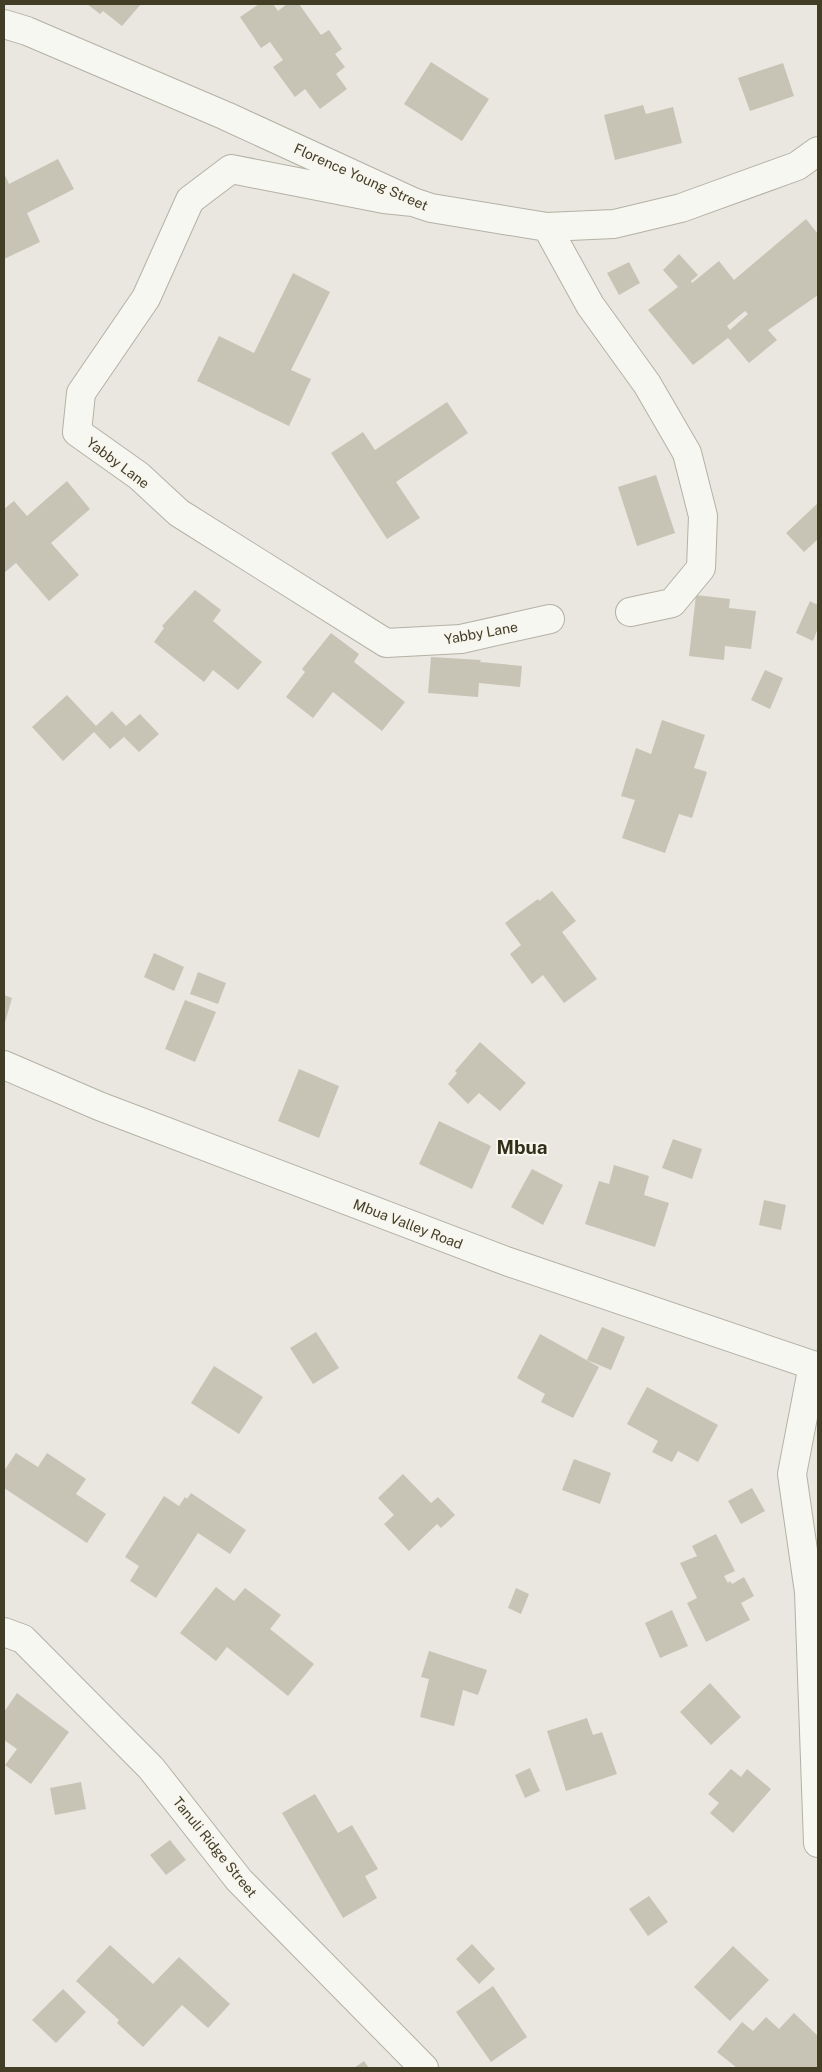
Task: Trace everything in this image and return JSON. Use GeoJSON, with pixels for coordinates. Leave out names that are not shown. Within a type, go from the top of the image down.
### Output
{"type":"FeatureCollection","features":[{"type":"Feature","properties":{"kind":"street","name":"Florence Young Street"},"geometry":{"type":"LineString","coordinates":[[4,24],[27,31],[226,116],[413,202],[431,208],[547,226],[614,224],[681,208],[797,166],[818,151]]}},
{"type":"Feature","properties":{"kind":"street","name":"Yabby Lane"},"geometry":{"type":"LineString","coordinates":[[413,202],[384,199],[231,169],[190,200],[146,298],[81,393],[77,432],[139,476],[179,513],[328,609],[386,643],[461,639],[550,619]]}},
{"type":"Feature","properties":{"kind":"street"},"geometry":{"type":"LineString","coordinates":[[547,226],[590,305],[647,384],[687,453],[703,516],[701,568],[672,603],[630,612]]}},
{"type":"Feature","properties":{"kind":"street","name":"Mbua Valley Road"},"geometry":{"type":"LineString","coordinates":[[4,1065],[100,1106],[506,1261],[816,1366]]}},
{"type":"Feature","properties":{"kind":"street"},"geometry":{"type":"LineString","coordinates":[[816,1366],[792,1474],[809,1592],[818,1843]]}},
{"type":"Feature","properties":{"kind":"street","name":"Tanuli Ridge Street"},"geometry":{"type":"LineString","coordinates":[[4,1632],[23,1640],[151,1768],[239,1880],[424,2068]]}},
{"type":"Feature","properties":{"kind":"building"},"geometry":{"type":"Polygon","coordinates":[[[87,4],[141,4],[122,26],[103,11],[100,14],[87,4]]]}},
{"type":"Feature","properties":{"kind":"building"},"geometry":{"type":"Polygon","coordinates":[[[259,4],[273,4],[278,11],[287,4],[299,4],[321,35],[329,30],[342,49],[335,54],[345,67],[336,74],[347,89],[320,109],[305,89],[295,97],[273,67],[283,60],[270,42],[261,48],[240,17],[259,4]]]}},
{"type":"Feature","properties":{"kind":"building"},"geometry":{"type":"Polygon","coordinates":[[[431,62],[489,99],[462,141],[404,104],[431,62]]]}},
{"type":"Feature","properties":{"kind":"building"},"geometry":{"type":"Polygon","coordinates":[[[783,63],[794,96],[750,111],[738,78],[783,63]]]}},
{"type":"Feature","properties":{"kind":"building"},"geometry":{"type":"Polygon","coordinates":[[[643,105],[646,114],[673,107],[682,143],[615,160],[604,115],[643,105]]]}},
{"type":"Feature","properties":{"kind":"building"},"geometry":{"type":"Polygon","coordinates":[[[58,159],[74,189],[27,213],[40,242],[4,259],[4,173],[9,184],[58,159]]]}},
{"type":"Feature","properties":{"kind":"building"},"geometry":{"type":"Polygon","coordinates":[[[806,219],[818,234],[818,295],[768,330],[777,340],[749,363],[728,338],[693,365],[648,310],[678,287],[663,270],[679,254],[698,275],[691,281],[692,283],[719,261],[734,280],[806,219]],[[745,311],[727,326],[730,330],[748,314],[745,311]]]}},
{"type":"Feature","properties":{"kind":"building"},"geometry":{"type":"Polygon","coordinates":[[[629,262],[640,283],[619,295],[607,273],[629,262]]]}},
{"type":"Feature","properties":{"kind":"building"},"geometry":{"type":"Polygon","coordinates":[[[293,273],[330,292],[291,370],[311,379],[289,426],[197,381],[219,336],[254,353],[293,273]]]}},
{"type":"Feature","properties":{"kind":"building"},"geometry":{"type":"Polygon","coordinates":[[[447,402],[468,433],[396,482],[420,518],[387,539],[331,453],[363,432],[375,450],[447,402]]]}},
{"type":"Feature","properties":{"kind":"building"},"geometry":{"type":"Polygon","coordinates":[[[656,475],[675,533],[637,546],[618,487],[656,475]]]}},
{"type":"Feature","properties":{"kind":"building"},"geometry":{"type":"Polygon","coordinates":[[[67,481],[90,509],[51,543],[79,575],[49,601],[16,563],[4,573],[4,509],[14,501],[27,516],[67,481]]]}},
{"type":"Feature","properties":{"kind":"building"},"geometry":{"type":"Polygon","coordinates":[[[818,503],[818,539],[804,552],[786,533],[818,503]]]}},
{"type":"Feature","properties":{"kind":"building"},"geometry":{"type":"Polygon","coordinates":[[[195,590],[221,610],[213,621],[262,662],[238,690],[213,670],[204,682],[154,642],[164,628],[162,626],[195,590]]]}},
{"type":"Feature","properties":{"kind":"building"},"geometry":{"type":"Polygon","coordinates":[[[696,595],[730,599],[729,608],[756,611],[751,649],[725,646],[724,660],[689,656],[696,595]]]}},
{"type":"Feature","properties":{"kind":"building"},"geometry":{"type":"Polygon","coordinates":[[[810,601],[818,605],[818,628],[813,641],[796,633],[810,601]]]}},
{"type":"Feature","properties":{"kind":"building"},"geometry":{"type":"Polygon","coordinates":[[[331,633],[359,654],[354,662],[405,702],[382,731],[333,692],[313,718],[286,697],[305,672],[302,669],[331,633]]]}},
{"type":"Feature","properties":{"kind":"building"},"geometry":{"type":"Polygon","coordinates":[[[431,657],[481,660],[480,662],[522,666],[520,687],[479,683],[478,697],[428,693],[431,657]]]}},
{"type":"Feature","properties":{"kind":"building"},"geometry":{"type":"Polygon","coordinates":[[[765,670],[783,678],[770,709],[751,700],[765,670]]]}},
{"type":"Feature","properties":{"kind":"building"},"geometry":{"type":"Polygon","coordinates":[[[67,695],[96,726],[112,711],[126,726],[140,714],[159,734],[139,752],[124,737],[110,749],[94,732],[63,761],[32,727],[67,695]]]}},
{"type":"Feature","properties":{"kind":"building"},"geometry":{"type":"Polygon","coordinates":[[[662,720],[705,735],[694,768],[707,772],[692,818],[679,814],[665,853],[622,838],[635,800],[621,796],[636,748],[651,754],[662,720]]]}},
{"type":"Feature","properties":{"kind":"building"},"geometry":{"type":"Polygon","coordinates":[[[552,891],[576,921],[562,932],[597,979],[564,1003],[543,975],[532,984],[510,954],[521,945],[505,923],[552,891]]]}},
{"type":"Feature","properties":{"kind":"building"},"geometry":{"type":"Polygon","coordinates":[[[154,953],[184,967],[174,991],[144,977],[154,953]]]}},
{"type":"Feature","properties":{"kind":"building"},"geometry":{"type":"Polygon","coordinates":[[[198,972],[226,983],[218,1004],[190,994],[198,972]]]}},
{"type":"Feature","properties":{"kind":"building"},"geometry":{"type":"Polygon","coordinates":[[[4,995],[12,998],[4,1026],[4,995]]]}},
{"type":"Feature","properties":{"kind":"building"},"geometry":{"type":"Polygon","coordinates":[[[185,1000],[216,1012],[195,1062],[165,1049],[185,1000]]]}},
{"type":"Feature","properties":{"kind":"building"},"geometry":{"type":"Polygon","coordinates":[[[480,1042],[526,1083],[500,1111],[479,1093],[468,1104],[448,1084],[457,1073],[455,1071],[480,1042]]]}},
{"type":"Feature","properties":{"kind":"building"},"geometry":{"type":"Polygon","coordinates":[[[299,1069],[339,1086],[319,1138],[278,1121],[299,1069]]]}},
{"type":"Feature","properties":{"kind":"building"},"geometry":{"type":"Polygon","coordinates":[[[439,1121],[491,1146],[472,1189],[419,1164],[439,1121]]]}},
{"type":"Feature","properties":{"kind":"building"},"geometry":{"type":"Polygon","coordinates":[[[673,1139],[702,1149],[692,1179],[662,1168],[673,1139]]]}},
{"type":"Feature","properties":{"kind":"building"},"geometry":{"type":"Polygon","coordinates":[[[614,1165],[649,1176],[644,1195],[669,1203],[655,1247],[585,1224],[599,1181],[609,1184],[614,1165]]]}},
{"type":"Feature","properties":{"kind":"building"},"geometry":{"type":"Polygon","coordinates":[[[532,1169],[563,1185],[543,1225],[511,1207],[532,1169]]]}},
{"type":"Feature","properties":{"kind":"building"},"geometry":{"type":"Polygon","coordinates":[[[764,1200],[786,1205],[781,1230],[759,1225],[764,1200]]]}},
{"type":"Feature","properties":{"kind":"building"},"geometry":{"type":"Polygon","coordinates":[[[602,1327],[625,1337],[611,1370],[587,1360],[602,1327]]]}},
{"type":"Feature","properties":{"kind":"building"},"geometry":{"type":"Polygon","coordinates":[[[316,1332],[339,1368],[313,1384],[290,1348],[316,1332]]]}},
{"type":"Feature","properties":{"kind":"building"},"geometry":{"type":"Polygon","coordinates":[[[540,1334],[599,1367],[573,1418],[541,1402],[545,1394],[517,1378],[540,1334]]]}},
{"type":"Feature","properties":{"kind":"building"},"geometry":{"type":"Polygon","coordinates":[[[214,1366],[263,1397],[239,1434],[191,1403],[214,1366]]]}},
{"type":"Feature","properties":{"kind":"building"},"geometry":{"type":"Polygon","coordinates":[[[647,1387],[718,1425],[698,1462],[678,1451],[672,1462],[652,1452],[658,1441],[627,1424],[647,1387]]]}},
{"type":"Feature","properties":{"kind":"building"},"geometry":{"type":"Polygon","coordinates":[[[16,1453],[38,1467],[47,1453],[86,1479],[76,1494],[106,1514],[87,1543],[4,1488],[4,1471],[16,1453]]]}},
{"type":"Feature","properties":{"kind":"building"},"geometry":{"type":"Polygon","coordinates":[[[574,1459],[611,1473],[600,1504],[562,1490],[574,1459]]]}},
{"type":"Feature","properties":{"kind":"building"},"geometry":{"type":"Polygon","coordinates":[[[403,1474],[431,1503],[438,1497],[455,1515],[441,1528],[437,1524],[409,1551],[384,1524],[394,1515],[378,1498],[403,1474]]]}},
{"type":"Feature","properties":{"kind":"building"},"geometry":{"type":"Polygon","coordinates":[[[752,1488],[765,1511],[741,1524],[728,1501],[752,1488]]]}},
{"type":"Feature","properties":{"kind":"building"},"geometry":{"type":"Polygon","coordinates":[[[191,1493],[246,1530],[230,1554],[198,1533],[156,1598],[130,1581],[139,1566],[125,1557],[164,1496],[179,1506],[185,1497],[187,1499],[191,1493]]]}},
{"type":"Feature","properties":{"kind":"building"},"geometry":{"type":"Polygon","coordinates":[[[716,1534],[735,1571],[724,1576],[728,1583],[730,1581],[732,1584],[744,1577],[754,1596],[741,1603],[750,1620],[706,1642],[687,1603],[697,1598],[680,1563],[697,1556],[692,1546],[716,1534]]]}},
{"type":"Feature","properties":{"kind":"building"},"geometry":{"type":"Polygon","coordinates":[[[216,1587],[234,1601],[245,1588],[281,1615],[270,1629],[314,1664],[288,1696],[227,1647],[216,1661],[180,1633],[216,1587]]]}},
{"type":"Feature","properties":{"kind":"building"},"geometry":{"type":"Polygon","coordinates":[[[516,1588],[529,1594],[521,1614],[508,1608],[516,1588]]]}},
{"type":"Feature","properties":{"kind":"building"},"geometry":{"type":"Polygon","coordinates":[[[672,1610],[688,1646],[660,1658],[645,1623],[672,1610]]]}},
{"type":"Feature","properties":{"kind":"building"},"geometry":{"type":"Polygon","coordinates":[[[429,1651],[487,1670],[478,1695],[463,1690],[454,1726],[420,1717],[429,1679],[421,1677],[429,1651]]]}},
{"type":"Feature","properties":{"kind":"building"},"geometry":{"type":"Polygon","coordinates":[[[710,1683],[741,1717],[711,1745],[680,1712],[710,1683]]]}},
{"type":"Feature","properties":{"kind":"building"},"geometry":{"type":"Polygon","coordinates":[[[17,1693],[69,1732],[31,1784],[5,1765],[17,1749],[4,1740],[4,1712],[17,1693]]]}},
{"type":"Feature","properties":{"kind":"building"},"geometry":{"type":"Polygon","coordinates":[[[587,1718],[593,1735],[602,1732],[617,1774],[566,1791],[547,1731],[587,1718]]]}},
{"type":"Feature","properties":{"kind":"building"},"geometry":{"type":"Polygon","coordinates":[[[530,1768],[540,1791],[525,1798],[515,1775],[530,1768]]]}},
{"type":"Feature","properties":{"kind":"building"},"geometry":{"type":"Polygon","coordinates":[[[731,1769],[741,1777],[747,1769],[771,1789],[733,1833],[710,1813],[719,1803],[708,1794],[731,1769]]]}},
{"type":"Feature","properties":{"kind":"building"},"geometry":{"type":"Polygon","coordinates":[[[81,1782],[86,1809],[55,1815],[50,1788],[81,1782]]]}},
{"type":"Feature","properties":{"kind":"building"},"geometry":{"type":"Polygon","coordinates":[[[315,1794],[338,1833],[352,1825],[378,1869],[365,1876],[377,1898],[343,1918],[282,1813],[315,1794]]]}},
{"type":"Feature","properties":{"kind":"building"},"geometry":{"type":"Polygon","coordinates":[[[170,1840],[186,1860],[166,1875],[150,1855],[170,1840]]]}},
{"type":"Feature","properties":{"kind":"building"},"geometry":{"type":"Polygon","coordinates":[[[649,1896],[668,1922],[648,1936],[629,1909],[649,1896]]]}},
{"type":"Feature","properties":{"kind":"building"},"geometry":{"type":"Polygon","coordinates":[[[472,1944],[495,1969],[479,1984],[456,1959],[472,1944]]]}},
{"type":"Feature","properties":{"kind":"building"},"geometry":{"type":"Polygon","coordinates":[[[110,1945],[153,1984],[179,1957],[230,2004],[208,2028],[182,2005],[143,2047],[117,2023],[119,2020],[76,1981],[110,1945]]]}},
{"type":"Feature","properties":{"kind":"building"},"geometry":{"type":"Polygon","coordinates":[[[733,1946],[769,1980],[730,2021],[694,1987],[733,1946]]]}},
{"type":"Feature","properties":{"kind":"building"},"geometry":{"type":"Polygon","coordinates":[[[493,1986],[527,2037],[491,2062],[456,2012],[493,1986]]]}},
{"type":"Feature","properties":{"kind":"building"},"geometry":{"type":"Polygon","coordinates":[[[63,1989],[86,2012],[56,2043],[32,2020],[63,1989]]]}},
{"type":"Feature","properties":{"kind":"building"},"geometry":{"type":"Polygon","coordinates":[[[794,2013],[818,2036],[818,2068],[737,2068],[717,2052],[742,2022],[753,2031],[766,2017],[779,2029],[794,2013]]]}},
{"type":"Feature","properties":{"kind":"building"},"geometry":{"type":"Polygon","coordinates":[[[364,2061],[369,2068],[354,2068],[364,2061]]]}},
{"type":"Feature","properties":{"kind":"district","name":"Mbua"},"geometry":{"type":"Point","coordinates":[522,1147]}}]}
